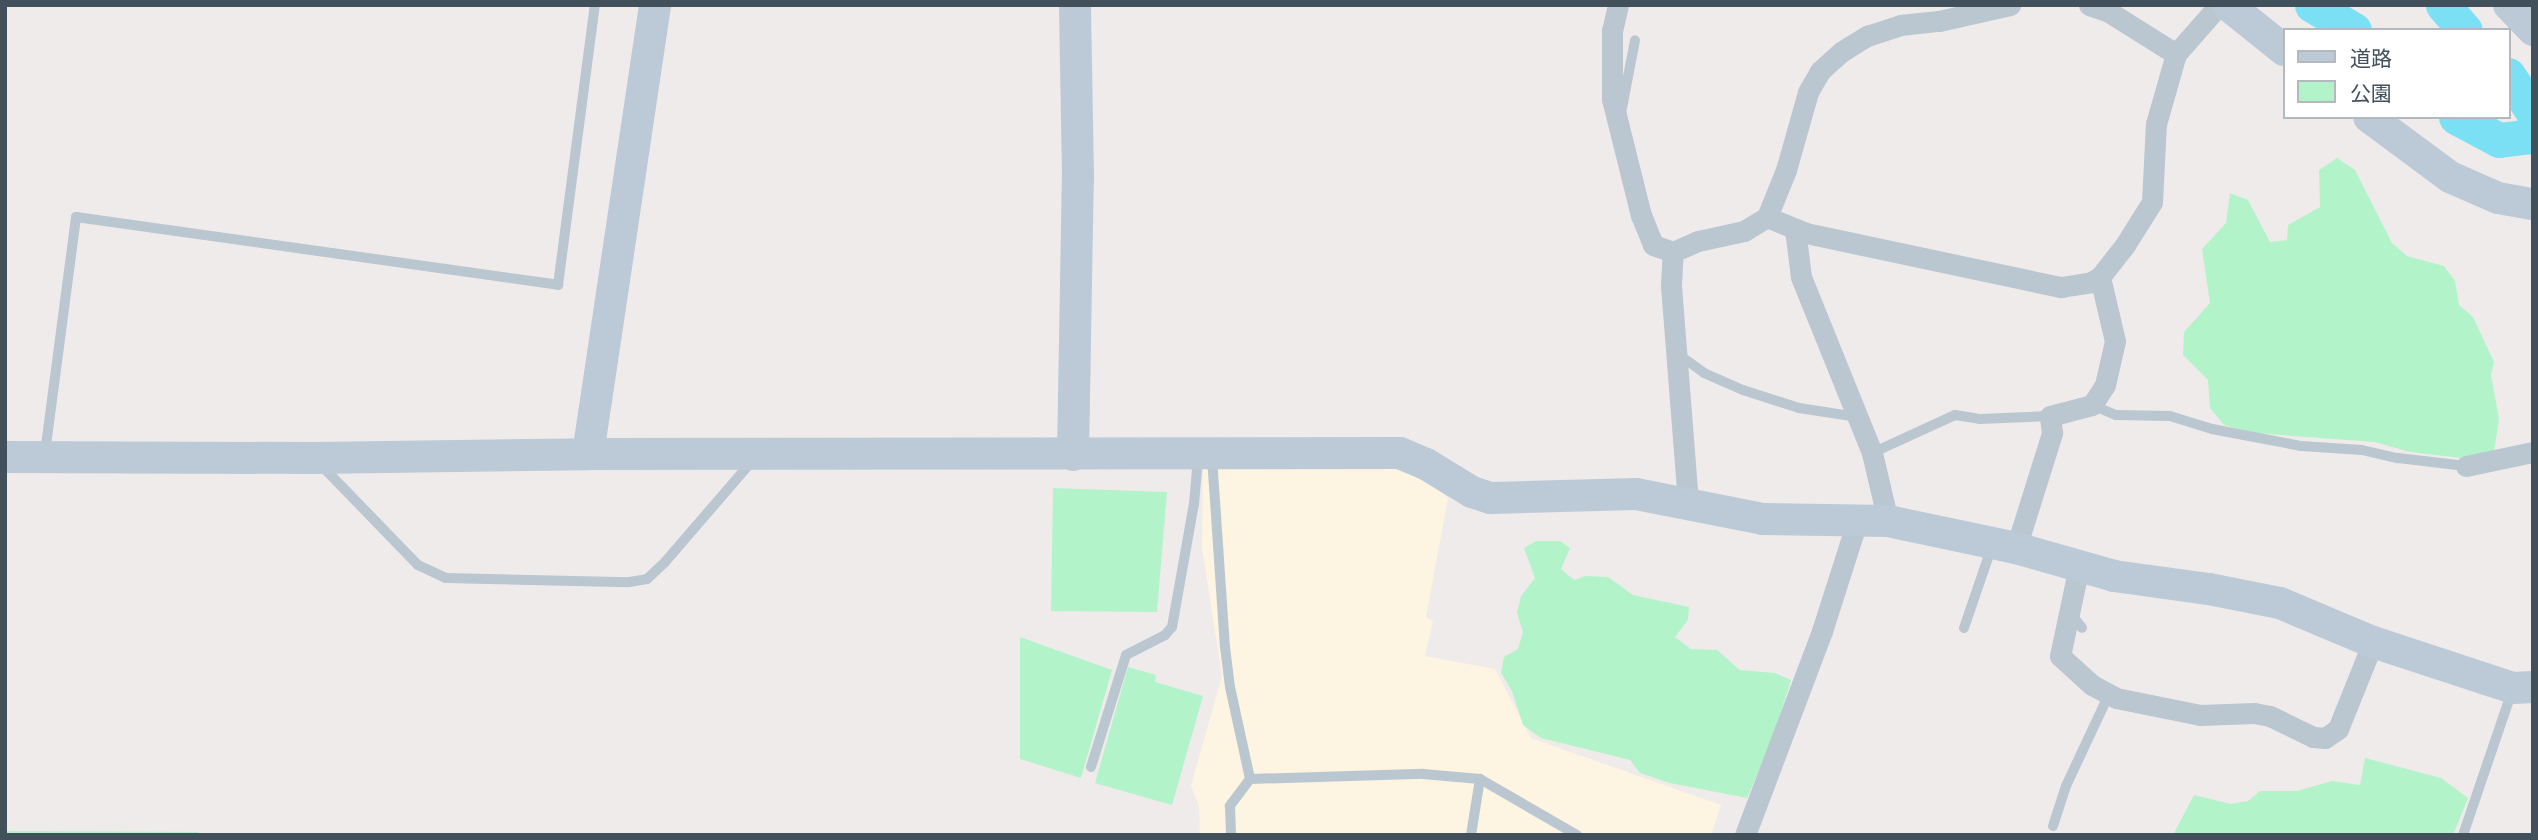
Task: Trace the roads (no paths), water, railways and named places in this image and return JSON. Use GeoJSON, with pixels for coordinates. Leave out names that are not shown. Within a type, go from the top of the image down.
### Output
{"type":"FeatureCollection","features":[{"type":"Feature","properties":{"kind":"street"},"geometry":{"type":"LineString","coordinates":[[588,454],[655,5]]}},
{"type":"Feature","properties":{"kind":"street"},"geometry":{"type":"LineString","coordinates":[[1073,455],[1077,178],[1075,5]]}},
{"type":"Feature","properties":{"kind":"street"},"geometry":{"type":"LineString","coordinates":[[1618,5],[1612,30],[1612,99],[1642,215],[1653,245],[1673,252],[1698,241],[1744,231],[1767,217],[1786,170],[1808,92],[1820,71],[1841,52],[1867,36],[1900,25],[1940,21],[2010,5]]}},
{"type":"Feature","properties":{"kind":"street"},"geometry":{"type":"LineString","coordinates":[[2090,5],[2109,12],[2176,54]]}},
{"type":"Feature","properties":{"kind":"street"},"geometry":{"type":"LineString","coordinates":[[1767,217],[1795,229],[2061,287],[2100,277],[2125,245],[2152,202],[2156,124],[2176,54],[2219,5]]}},
{"type":"Feature","properties":{"kind":"street"},"geometry":{"type":"LineString","coordinates":[[2228,5],[2282,48]]}},
{"type":"Feature","properties":{"kind":"street"},"geometry":{"type":"LineString","coordinates":[[2509,5],[2532,29]]}},
{"type":"Feature","properties":{"kind":"street"},"geometry":{"type":"LineString","coordinates":[[2372,119],[2451,177],[2498,198],[2533,204]]}},
{"type":"Feature","properties":{"kind":"street"},"geometry":{"type":"LineString","coordinates":[[1795,229],[1801,277],[1872,453],[1888,522]]}},
{"type":"Feature","properties":{"kind":"street"},"geometry":{"type":"LineString","coordinates":[[1673,252],[1671,285],[1688,502]]}},
{"type":"Feature","properties":{"kind":"street"},"geometry":{"type":"LineString","coordinates":[[2004,546],[2052,433],[2050,416],[2092,405],[2105,385],[2115,341],[2100,277]]}},
{"type":"Feature","properties":{"kind":"street"},"geometry":{"type":"LineString","coordinates":[[2466,466],[2533,452]]}},
{"type":"Feature","properties":{"kind":"street"},"geometry":{"type":"LineString","coordinates":[[5,457],[1401,453],[1426,464],[1472,492],[1491,498],[1636,494],[1688,502],[1763,519],[1888,522],[2004,546],[2137,581],[2209,589],[2280,603],[2373,642],[2523,688]]}},
{"type":"Feature","properties":{"kind":"street"},"geometry":{"type":"LineString","coordinates":[[1745,835],[1822,631],[1857,521]]}},
{"type":"Feature","properties":{"kind":"street"},"geometry":{"type":"LineString","coordinates":[[2079,566],[2076,619],[2060,656],[2092,685],[2109,694],[2200,715],[2254,713],[2270,716],[2313,737],[2325,738],[2338,729],[2373,642]]}},
{"type":"Feature","properties":{"kind":"lane"},"geometry":{"type":"LineString","coordinates":[[45,456],[76,217],[558,285],[595,5]]}},
{"type":"Feature","properties":{"kind":"lane"},"geometry":{"type":"LineString","coordinates":[[1619,126],[1624,83],[1635,40]]}},
{"type":"Feature","properties":{"kind":"lane"},"geometry":{"type":"LineString","coordinates":[[1676,353],[1704,373],[1743,390],[1799,408],[1858,417]]}},
{"type":"Feature","properties":{"kind":"lane"},"geometry":{"type":"LineString","coordinates":[[2092,405],[2116,415],[2170,416],[2212,429],[2301,446],[2350,448],[2398,458],[2466,466]]}},
{"type":"Feature","properties":{"kind":"lane"},"geometry":{"type":"LineString","coordinates":[[1872,453],[1955,415],[1980,419],[2050,416]]}},
{"type":"Feature","properties":{"kind":"lane"},"geometry":{"type":"LineString","coordinates":[[314,458],[418,565],[446,578],[629,582],[647,579],[665,562],[757,455]]}},
{"type":"Feature","properties":{"kind":"lane"},"geometry":{"type":"LineString","coordinates":[[1091,767],[1126,656],[1165,635],[1172,627],[1205,455]]}},
{"type":"Feature","properties":{"kind":"lane"},"geometry":{"type":"LineString","coordinates":[[1205,455],[1230,687],[1250,779],[1230,806],[1231,835]]}},
{"type":"Feature","properties":{"kind":"lane"},"geometry":{"type":"LineString","coordinates":[[1964,628],[2004,546]]}},
{"type":"Feature","properties":{"kind":"lane"},"geometry":{"type":"LineString","coordinates":[[2463,835],[2523,688]]}},
{"type":"Feature","properties":{"kind":"lane"},"geometry":{"type":"LineString","coordinates":[[2053,827],[2066,786],[2109,694]]}},
{"type":"Feature","properties":{"kind":"lane"},"geometry":{"type":"LineString","coordinates":[[1250,779],[1423,774],[1480,779],[1577,835]]}},
{"type":"Feature","properties":{"kind":"lane"},"geometry":{"type":"LineString","coordinates":[[1471,835],[1480,779]]}},
{"type":"Feature","properties":{"kind":"waterway"},"geometry":{"type":"LineString","coordinates":[[2312,5],[2351,28]]}},
{"type":"Feature","properties":{"kind":"waterway"},"geometry":{"type":"LineString","coordinates":[[2443,5],[2463,28]]}},
{"type":"Feature","properties":{"kind":"waterway"},"geometry":{"type":"LineString","coordinates":[[2510,78],[2533,112]]}},
{"type":"Feature","properties":{"kind":"waterway"},"geometry":{"type":"LineString","coordinates":[[2460,119],[2499,140],[2533,136]]}}]}
